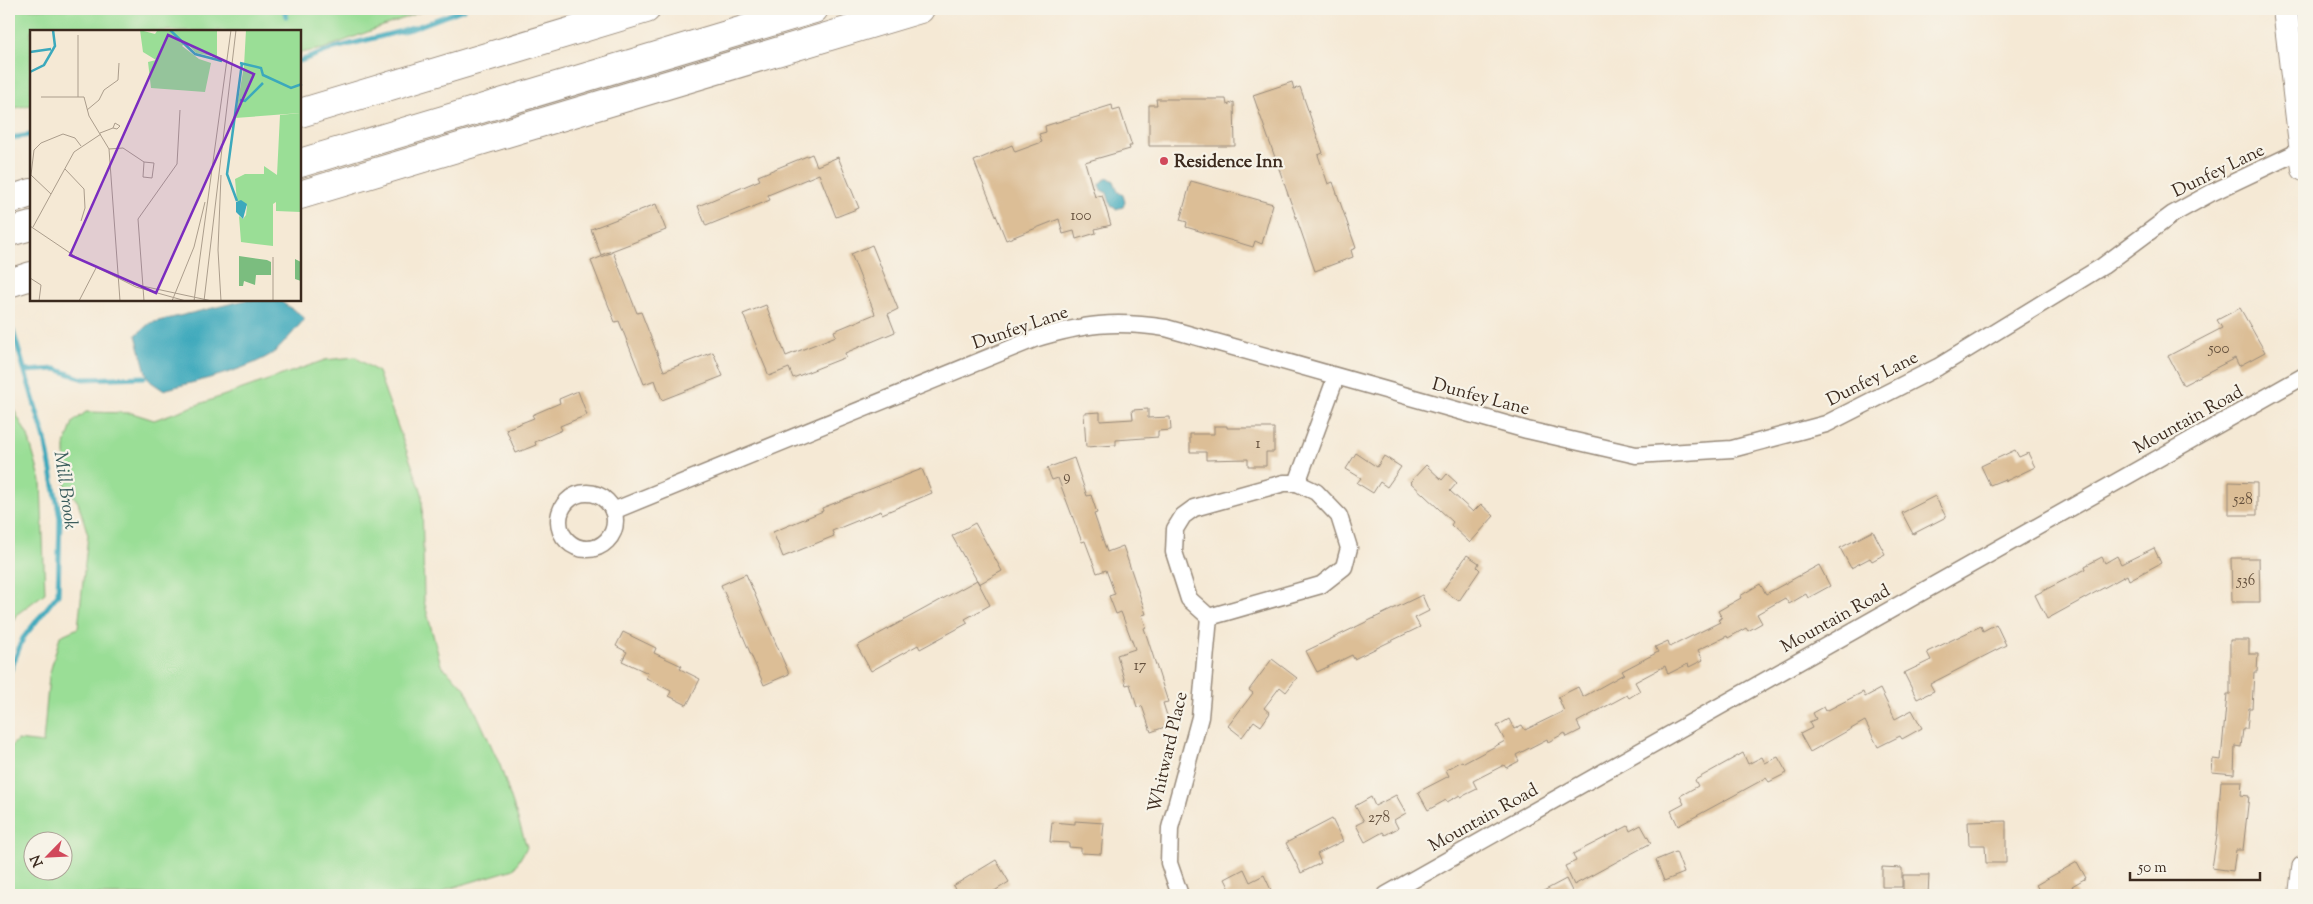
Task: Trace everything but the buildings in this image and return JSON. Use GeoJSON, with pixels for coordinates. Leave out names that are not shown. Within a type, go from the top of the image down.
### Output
{"type":"FeatureCollection","features":[{"type":"Feature","properties":{"kind":"highway"},"geometry":{"type":"LineString","coordinates":[[301,113],[646,9]]}},
{"type":"Feature","properties":{"kind":"highway"},"geometry":{"type":"LineString","coordinates":[[301,145],[753,9]]}},
{"type":"Feature","properties":{"kind":"highway"},"geometry":{"type":"LineString","coordinates":[[301,163],[814,9]]}},
{"type":"Feature","properties":{"kind":"highway"},"geometry":{"type":"LineString","coordinates":[[301,195],[920,9]]}},
{"type":"Feature","properties":{"kind":"highway"},"geometry":{"type":"LineString","coordinates":[[9,200],[30,194]]}},
{"type":"Feature","properties":{"kind":"highway"},"geometry":{"type":"LineString","coordinates":[[9,232],[30,226]]}},
{"type":"Feature","properties":{"kind":"highway"},"geometry":{"type":"LineString","coordinates":[[9,251],[30,244]]}},
{"type":"Feature","properties":{"kind":"highway"},"geometry":{"type":"LineString","coordinates":[[9,283],[30,276]]}},
{"type":"Feature","properties":{"kind":"main road"},"geometry":{"type":"LineString","coordinates":[[2285,9],[2304,156]]}},
{"type":"Feature","properties":{"kind":"main road"},"geometry":{"type":"LineString","coordinates":[[2301,895],[2304,868]]}},
{"type":"Feature","properties":{"kind":"street","name":"Dunfey Lane"},"geometry":{"type":"LineString","coordinates":[[613,511],[1034,339],[1072,328],[1121,323],[1166,328],[1527,430],[1636,455],[1732,449],[1826,424],[1938,367],[2103,266],[2173,214],[2211,193],[2304,156]]}},
{"type":"Feature","properties":{"kind":"street"},"geometry":{"type":"LineString","coordinates":[[1297,483],[1336,376]]}},
{"type":"Feature","properties":{"kind":"street","name":"Mountain Road"},"geometry":{"type":"LineString","coordinates":[[1386,895],[2304,376]]}},
{"type":"Feature","properties":{"kind":"street"},"geometry":{"type":"LineString","coordinates":[[1284,483],[1297,483],[1316,492],[1338,516],[1349,548],[1344,567],[1321,585],[1209,617],[1189,599],[1174,552],[1175,529],[1183,516],[1194,508],[1284,483]]}},
{"type":"Feature","properties":{"kind":"street","name":"Whitward Place"},"geometry":{"type":"LineString","coordinates":[[1180,895],[1169,862],[1170,828],[1200,717],[1209,617]]}},
{"type":"Feature","properties":{"kind":"green space"},"geometry":{"type":"Polygon","coordinates":[[[9,9],[428,9],[323,49],[301,53],[301,30],[30,30],[30,105],[9,109],[9,9]]]}},
{"type":"Feature","properties":{"kind":"green space"},"geometry":{"type":"Polygon","coordinates":[[[355,357],[378,372],[422,493],[424,601],[441,665],[465,688],[500,765],[527,847],[514,869],[448,889],[439,895],[9,895],[9,749],[17,740],[43,743],[49,676],[60,636],[78,628],[88,535],[78,502],[65,485],[65,445],[73,422],[86,412],[132,413],[154,420],[325,360],[355,357]]]}},
{"type":"Feature","properties":{"kind":"green space"},"geometry":{"type":"Polygon","coordinates":[[[9,401],[28,436],[41,481],[45,593],[16,615],[9,629],[9,401]]]}},
{"type":"Feature","properties":{"kind":"water"},"geometry":{"type":"Polygon","coordinates":[[[1109,178],[1114,181],[1118,192],[1123,195],[1125,202],[1123,207],[1116,209],[1111,206],[1107,193],[1101,190],[1099,185],[1103,180],[1109,178]]]}},
{"type":"Feature","properties":{"kind":"water"},"geometry":{"type":"Polygon","coordinates":[[[242,301],[281,301],[305,319],[276,351],[265,358],[237,370],[163,390],[151,382],[147,376],[136,335],[150,323],[242,301]]]}},
{"type":"Feature","properties":{"kind":"waterway"},"geometry":{"type":"LineString","coordinates":[[284,9],[286,16]]}},
{"type":"Feature","properties":{"kind":"waterway"},"geometry":{"type":"LineString","coordinates":[[301,61],[335,48],[414,28],[464,9]]}},
{"type":"Feature","properties":{"kind":"waterway"},"geometry":{"type":"LineString","coordinates":[[9,138],[30,135]]}},
{"type":"Feature","properties":{"kind":"waterway","name":"Mill Brook"},"geometry":{"type":"LineString","coordinates":[[9,674],[23,638],[58,594],[60,518],[45,439],[13,331]]}},
{"type":"Feature","properties":{"kind":"waterway"},"geometry":{"type":"LineString","coordinates":[[26,371],[56,369],[83,379],[144,377]]}},
{"type":"Feature","properties":{"kind":"place","name":"Residence Inn"},"geometry":{"type":"Point","coordinates":[1164,161]}}]}
